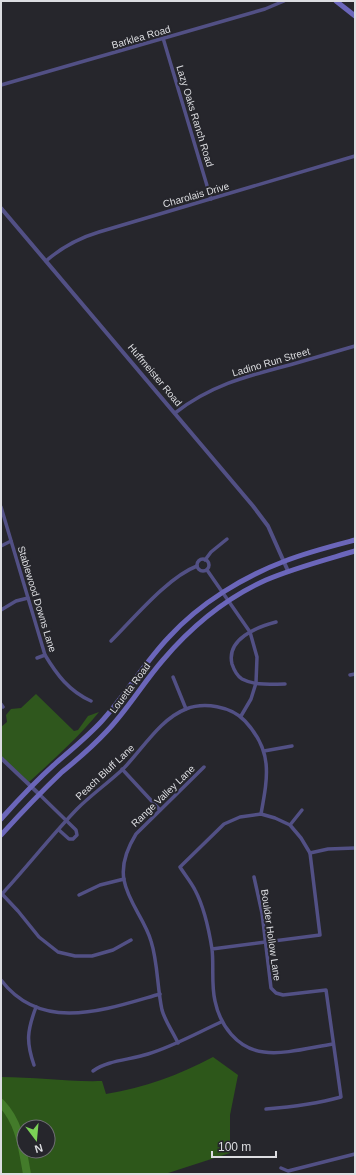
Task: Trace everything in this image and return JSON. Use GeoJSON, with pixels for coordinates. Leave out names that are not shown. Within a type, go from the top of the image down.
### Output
{"type":"FeatureCollection","features":[{"type":"Feature","properties":{"kind":"main road"},"geometry":{"type":"LineString","coordinates":[[336,1],[355,16]]}},
{"type":"Feature","properties":{"kind":"main road"},"geometry":{"type":"LineString","coordinates":[[284,561],[355,540]]}},
{"type":"Feature","properties":{"kind":"main road"},"geometry":{"type":"LineString","coordinates":[[288,571],[355,551]]}},
{"type":"Feature","properties":{"kind":"main road","name":"Louetta Road"},"geometry":{"type":"LineString","coordinates":[[1,820],[32,787],[112,710],[154,654],[170,636],[223,593],[260,571],[284,561]]}},
{"type":"Feature","properties":{"kind":"main road","name":"Louetta Road"},"geometry":{"type":"LineString","coordinates":[[1,835],[39,794],[106,733],[121,717],[162,661],[178,643],[229,601],[265,581],[288,571]]}},
{"type":"Feature","properties":{"kind":"main road"},"geometry":{"type":"LineString","coordinates":[[154,654],[162,661]]}},
{"type":"Feature","properties":{"kind":"main road"},"geometry":{"type":"LineString","coordinates":[[98,725],[106,733]]}},
{"type":"Feature","properties":{"kind":"street","name":"Barklea Road"},"geometry":{"type":"LineString","coordinates":[[1,85],[271,7],[284,1]]}},
{"type":"Feature","properties":{"kind":"street","name":"Lazy Oaks Ranch Road"},"geometry":{"type":"LineString","coordinates":[[163,38],[211,199]]}},
{"type":"Feature","properties":{"kind":"street","name":"Charolais Drive"},"geometry":{"type":"LineString","coordinates":[[46,261],[56,252],[89,235],[355,156]]}},
{"type":"Feature","properties":{"kind":"street","name":"Huffmeister Road"},"geometry":{"type":"LineString","coordinates":[[1,208],[263,518],[274,536],[288,571]]}},
{"type":"Feature","properties":{"kind":"street","name":"Ladino Run Street"},"geometry":{"type":"LineString","coordinates":[[175,413],[190,401],[247,376],[355,346]]}},
{"type":"Feature","properties":{"kind":"street","name":"Stablewood Downs Lane"},"geometry":{"type":"LineString","coordinates":[[1,507],[45,655],[58,676],[67,686],[91,701]]}},
{"type":"Feature","properties":{"kind":"street"},"geometry":{"type":"LineString","coordinates":[[111,641],[163,590],[187,570],[197,566],[200,561],[205,560],[211,552],[227,540]]}},
{"type":"Feature","properties":{"kind":"street"},"geometry":{"type":"LineString","coordinates":[[1,546],[11,541]]}},
{"type":"Feature","properties":{"kind":"street"},"geometry":{"type":"LineString","coordinates":[[205,560],[209,564],[207,570]]}},
{"type":"Feature","properties":{"kind":"street"},"geometry":{"type":"LineString","coordinates":[[197,566],[200,571],[207,570]]}},
{"type":"Feature","properties":{"kind":"street"},"geometry":{"type":"LineString","coordinates":[[207,570],[250,632],[257,657],[256,684],[251,699],[241,716],[258,736],[264,751],[266,786],[261,814]]}},
{"type":"Feature","properties":{"kind":"street"},"geometry":{"type":"LineString","coordinates":[[1,610],[16,601],[28,598]]}},
{"type":"Feature","properties":{"kind":"street"},"geometry":{"type":"LineString","coordinates":[[276,622],[261,626],[242,637],[234,647],[231,658],[234,670],[241,679],[256,684],[285,684]]}},
{"type":"Feature","properties":{"kind":"street"},"geometry":{"type":"LineString","coordinates":[[37,658],[45,655]]}},
{"type":"Feature","properties":{"kind":"street"},"geometry":{"type":"LineString","coordinates":[[350,675],[355,674]]}},
{"type":"Feature","properties":{"kind":"street"},"geometry":{"type":"LineString","coordinates":[[173,677],[186,709]]}},
{"type":"Feature","properties":{"kind":"street","name":"Peach Bluff Lane"},"geometry":{"type":"LineString","coordinates":[[1,895],[78,808],[122,769],[168,720],[186,709],[205,705],[226,709],[241,716]]}},
{"type":"Feature","properties":{"kind":"street"},"geometry":{"type":"LineString","coordinates":[[264,751],[292,746]]}},
{"type":"Feature","properties":{"kind":"street"},"geometry":{"type":"LineString","coordinates":[[1,758],[67,820],[76,830],[76,835],[73,839],[69,838],[59,830]]}},
{"type":"Feature","properties":{"kind":"street","name":"Range Valley Lane"},"geometry":{"type":"LineString","coordinates":[[124,879],[125,858],[130,844],[136,834],[204,767]]}},
{"type":"Feature","properties":{"kind":"street"},"geometry":{"type":"LineString","coordinates":[[122,769],[160,810]]}},
{"type":"Feature","properties":{"kind":"street"},"geometry":{"type":"LineString","coordinates":[[290,825],[302,810]]}},
{"type":"Feature","properties":{"kind":"street"},"geometry":{"type":"LineString","coordinates":[[212,949],[320,935],[310,853],[301,838],[290,825],[275,818],[261,814],[240,817],[224,824],[180,867],[195,891],[206,919],[212,949],[214,1000],[221,1022],[234,1038],[247,1048],[263,1052],[279,1053],[333,1044],[341,1097],[318,1104],[266,1109]]}},
{"type":"Feature","properties":{"kind":"street"},"geometry":{"type":"LineString","coordinates":[[310,853],[328,848],[355,848]]}},
{"type":"Feature","properties":{"kind":"street","name":"Boulder Hollow Lane"},"geometry":{"type":"LineString","coordinates":[[254,877],[262,913],[271,988],[276,994],[283,995],[326,990],[333,1044]]}},
{"type":"Feature","properties":{"kind":"street"},"geometry":{"type":"LineString","coordinates":[[79,895],[100,885],[124,879],[128,892],[144,922],[151,940],[157,963],[163,1011],[178,1043]]}},
{"type":"Feature","properties":{"kind":"street"},"geometry":{"type":"LineString","coordinates":[[1,895],[18,911],[39,937],[58,952],[76,956],[92,956],[113,950],[130,940]]}},
{"type":"Feature","properties":{"kind":"street"},"geometry":{"type":"LineString","coordinates":[[1,980],[19,999],[36,1007],[60,1014],[108,1009],[160,994]]}},
{"type":"Feature","properties":{"kind":"street"},"geometry":{"type":"LineString","coordinates":[[34,1066],[30,1052],[28,1034],[36,1007]]}},
{"type":"Feature","properties":{"kind":"street"},"geometry":{"type":"LineString","coordinates":[[93,1071],[101,1066],[149,1054],[178,1043],[221,1022]]}},
{"type":"Feature","properties":{"kind":"street"},"geometry":{"type":"LineString","coordinates":[[281,1168],[288,1171],[355,1154]]}},
{"type":"Feature","properties":{"kind":"green space"},"geometry":{"type":"Polygon","coordinates":[[[36,694],[74,731],[78,730],[88,716],[99,712],[57,757],[29,782],[1,756],[1,727],[7,722],[6,715],[11,709],[21,708],[36,694]]]}},
{"type":"Feature","properties":{"kind":"green space"},"geometry":{"type":"Polygon","coordinates":[[[213,1057],[238,1075],[230,1115],[230,1153],[165,1174],[1,1174],[1,1077],[102,1081],[106,1094],[135,1088],[174,1075],[213,1057]]]}},
{"type":"Feature","properties":{"kind":"waterway"},"geometry":{"type":"LineString","coordinates":[[1,1103],[16,1127],[22,1145],[27,1174]]}}]}
